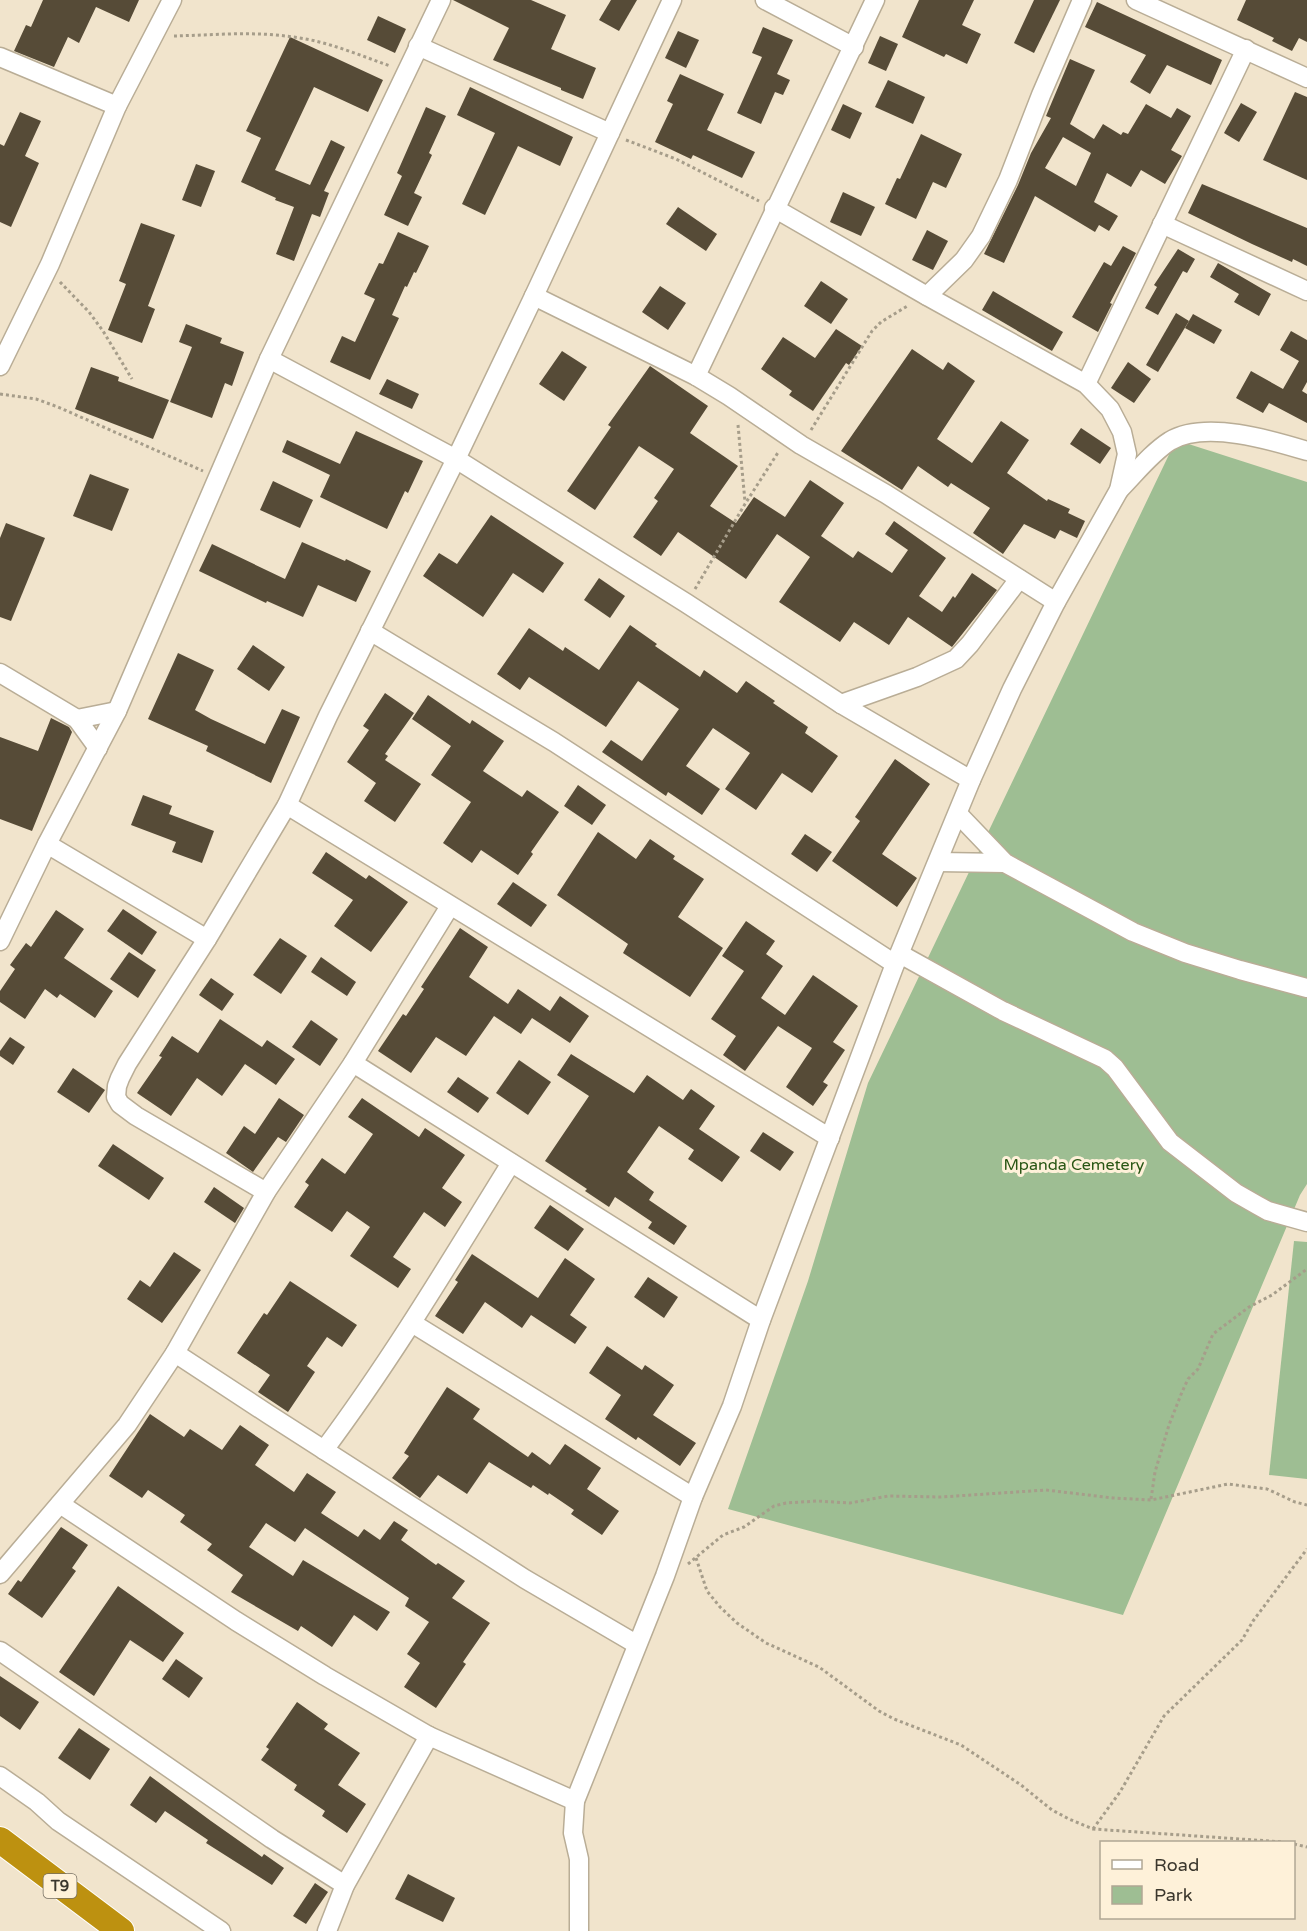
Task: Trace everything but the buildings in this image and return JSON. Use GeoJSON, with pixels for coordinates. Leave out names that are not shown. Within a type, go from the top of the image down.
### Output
{"type":"FeatureCollection","features":[{"type":"Feature","properties":{"kind":"highway","name":"T9"},"geometry":{"type":"LineString","coordinates":[[0,1840],[121,1931]]}},
{"type":"Feature","properties":{"kind":"street"},"geometry":{"type":"LineString","coordinates":[[0,366],[50,264],[117,106],[172,0]]}},
{"type":"Feature","properties":{"kind":"street"},"geometry":{"type":"LineString","coordinates":[[0,941],[47,844],[117,711],[269,358],[441,0]]}},
{"type":"Feature","properties":{"kind":"street"},"geometry":{"type":"LineString","coordinates":[[266,1192],[136,1116],[120,1104],[116,1097],[117,1086],[127,1064],[207,939],[287,805],[534,296],[672,0]]}},
{"type":"Feature","properties":{"kind":"street"},"geometry":{"type":"LineString","coordinates":[[765,0],[854,47]]}},
{"type":"Feature","properties":{"kind":"street"},"geometry":{"type":"LineString","coordinates":[[696,376],[875,0]]}},
{"type":"Feature","properties":{"kind":"street"},"geometry":{"type":"LineString","coordinates":[[927,296],[964,260],[981,236],[1008,180],[1082,0]]}},
{"type":"Feature","properties":{"kind":"street"},"geometry":{"type":"LineString","coordinates":[[1136,0],[1307,78]]}},
{"type":"Feature","properties":{"kind":"street"},"geometry":{"type":"LineString","coordinates":[[418,46],[610,133]]}},
{"type":"Feature","properties":{"kind":"street"},"geometry":{"type":"LineString","coordinates":[[1086,384],[1246,49]]}},
{"type":"Feature","properties":{"kind":"street"},"geometry":{"type":"LineString","coordinates":[[0,57],[117,106]]}},
{"type":"Feature","properties":{"kind":"street"},"geometry":{"type":"LineString","coordinates":[[774,208],[1086,384],[1110,409],[1122,432],[1126,454],[1119,489]]}},
{"type":"Feature","properties":{"kind":"street"},"geometry":{"type":"LineString","coordinates":[[1162,224],[1307,291]]}},
{"type":"Feature","properties":{"kind":"street"},"geometry":{"type":"LineString","coordinates":[[534,296],[696,376],[795,441],[886,494],[1056,602]]}},
{"type":"Feature","properties":{"kind":"street"},"geometry":{"type":"LineString","coordinates":[[269,358],[456,459],[686,603],[841,704],[971,780]]}},
{"type":"Feature","properties":{"kind":"street"},"geometry":{"type":"LineString","coordinates":[[579,1931],[579,1859],[573,1833],[575,1801],[665,1576],[693,1497],[732,1406],[761,1320],[897,959],[971,780],[1012,689],[1056,602],[1119,489],[1170,441],[1199,432],[1260,437],[1307,451]]}},
{"type":"Feature","properties":{"kind":"street"},"geometry":{"type":"LineString","coordinates":[[841,704],[917,677],[956,659],[970,644],[1018,579]]}},
{"type":"Feature","properties":{"kind":"street"},"geometry":{"type":"LineString","coordinates":[[370,631],[554,742],[897,959],[1105,1059],[1115,1068],[1170,1142],[1236,1193],[1269,1211],[1307,1222]]}},
{"type":"Feature","properties":{"kind":"street"},"geometry":{"type":"LineString","coordinates":[[0,673],[77,719],[99,748]]}},
{"type":"Feature","properties":{"kind":"street"},"geometry":{"type":"LineString","coordinates":[[77,719],[117,711]]}},
{"type":"Feature","properties":{"kind":"street"},"geometry":{"type":"LineString","coordinates":[[287,805],[830,1138]]}},
{"type":"Feature","properties":{"kind":"street"},"geometry":{"type":"LineString","coordinates":[[958,814],[1005,862],[1133,932],[1185,953],[1307,988]]}},
{"type":"Feature","properties":{"kind":"street"},"geometry":{"type":"LineString","coordinates":[[47,844],[207,939]]}},
{"type":"Feature","properties":{"kind":"street"},"geometry":{"type":"LineString","coordinates":[[938,862],[1005,862]]}},
{"type":"Feature","properties":{"kind":"street"},"geometry":{"type":"LineString","coordinates":[[0,1574],[127,1425],[175,1353],[266,1192],[353,1063],[450,906]]}},
{"type":"Feature","properties":{"kind":"street"},"geometry":{"type":"LineString","coordinates":[[353,1063],[761,1320]]}},
{"type":"Feature","properties":{"kind":"street"},"geometry":{"type":"LineString","coordinates":[[324,1450],[364,1396],[412,1323],[511,1164]]}},
{"type":"Feature","properties":{"kind":"street"},"geometry":{"type":"LineString","coordinates":[[412,1323],[693,1497]]}},
{"type":"Feature","properties":{"kind":"street"},"geometry":{"type":"LineString","coordinates":[[175,1353],[525,1579],[636,1644]]}},
{"type":"Feature","properties":{"kind":"street"},"geometry":{"type":"LineString","coordinates":[[60,1504],[236,1621],[429,1736],[575,1801]]}},
{"type":"Feature","properties":{"kind":"street"},"geometry":{"type":"LineString","coordinates":[[0,1650],[272,1839],[345,1885]]}},
{"type":"Feature","properties":{"kind":"street"},"geometry":{"type":"LineString","coordinates":[[327,1931],[345,1885],[429,1736]]}},
{"type":"Feature","properties":{"kind":"street"},"geometry":{"type":"LineString","coordinates":[[0,1776],[37,1802],[58,1821],[222,1931]]}},
{"type":"Feature","properties":{"kind":"path"},"geometry":{"type":"LineString","coordinates":[[153,36],[233,34],[294,37],[327,44],[406,72]]}},
{"type":"Feature","properties":{"kind":"path"},"geometry":{"type":"LineString","coordinates":[[610,133],[676,159],[774,208]]}},
{"type":"Feature","properties":{"kind":"path"},"geometry":{"type":"LineString","coordinates":[[50,264],[59,281],[89,312],[103,331],[132,379]]}},
{"type":"Feature","properties":{"kind":"path"},"geometry":{"type":"LineString","coordinates":[[686,603],[745,504],[795,441],[872,331],[888,318],[927,296]]}},
{"type":"Feature","properties":{"kind":"path"},"geometry":{"type":"LineString","coordinates":[[0,394],[36,399],[58,407],[218,478]]}},
{"type":"Feature","properties":{"kind":"path"},"geometry":{"type":"LineString","coordinates":[[729,396],[738,424],[745,504]]}},
{"type":"Feature","properties":{"kind":"path"},"geometry":{"type":"LineString","coordinates":[[1151,1500],[1155,1472],[1169,1425],[1188,1379],[1198,1369],[1214,1334],[1249,1307],[1272,1295],[1307,1269]]}},
{"type":"Feature","properties":{"kind":"path"},"geometry":{"type":"LineString","coordinates":[[665,1576],[674,1573],[696,1558],[723,1535],[744,1527],[765,1512],[786,1503],[817,1501],[850,1503],[888,1496],[941,1497],[1046,1490],[1151,1500],[1228,1484],[1267,1489],[1294,1502],[1307,1505]]}},
{"type":"Feature","properties":{"kind":"path"},"geometry":{"type":"LineString","coordinates":[[1093,1829],[1120,1792],[1164,1716],[1242,1640],[1253,1621],[1307,1549]]}},
{"type":"Feature","properties":{"kind":"path"},"geometry":{"type":"LineString","coordinates":[[696,1558],[707,1591],[737,1623],[766,1643],[819,1667],[879,1711],[961,1745],[1021,1785],[1052,1810],[1093,1829],[1269,1841]]}},
{"type":"Feature","properties":{"kind":"green space","name":"Mpanda Cemetery"},"geometry":{"type":"Polygon","coordinates":[[[1176,440],[1307,482],[1307,1184],[1300,1195],[1123,1615],[728,1509],[808,1281],[868,1083],[1176,440]]]}},
{"type":"Feature","properties":{"kind":"green space"},"geometry":{"type":"Polygon","coordinates":[[[1294,1241],[1307,1242],[1307,1479],[1269,1475],[1294,1241]]]}}]}
